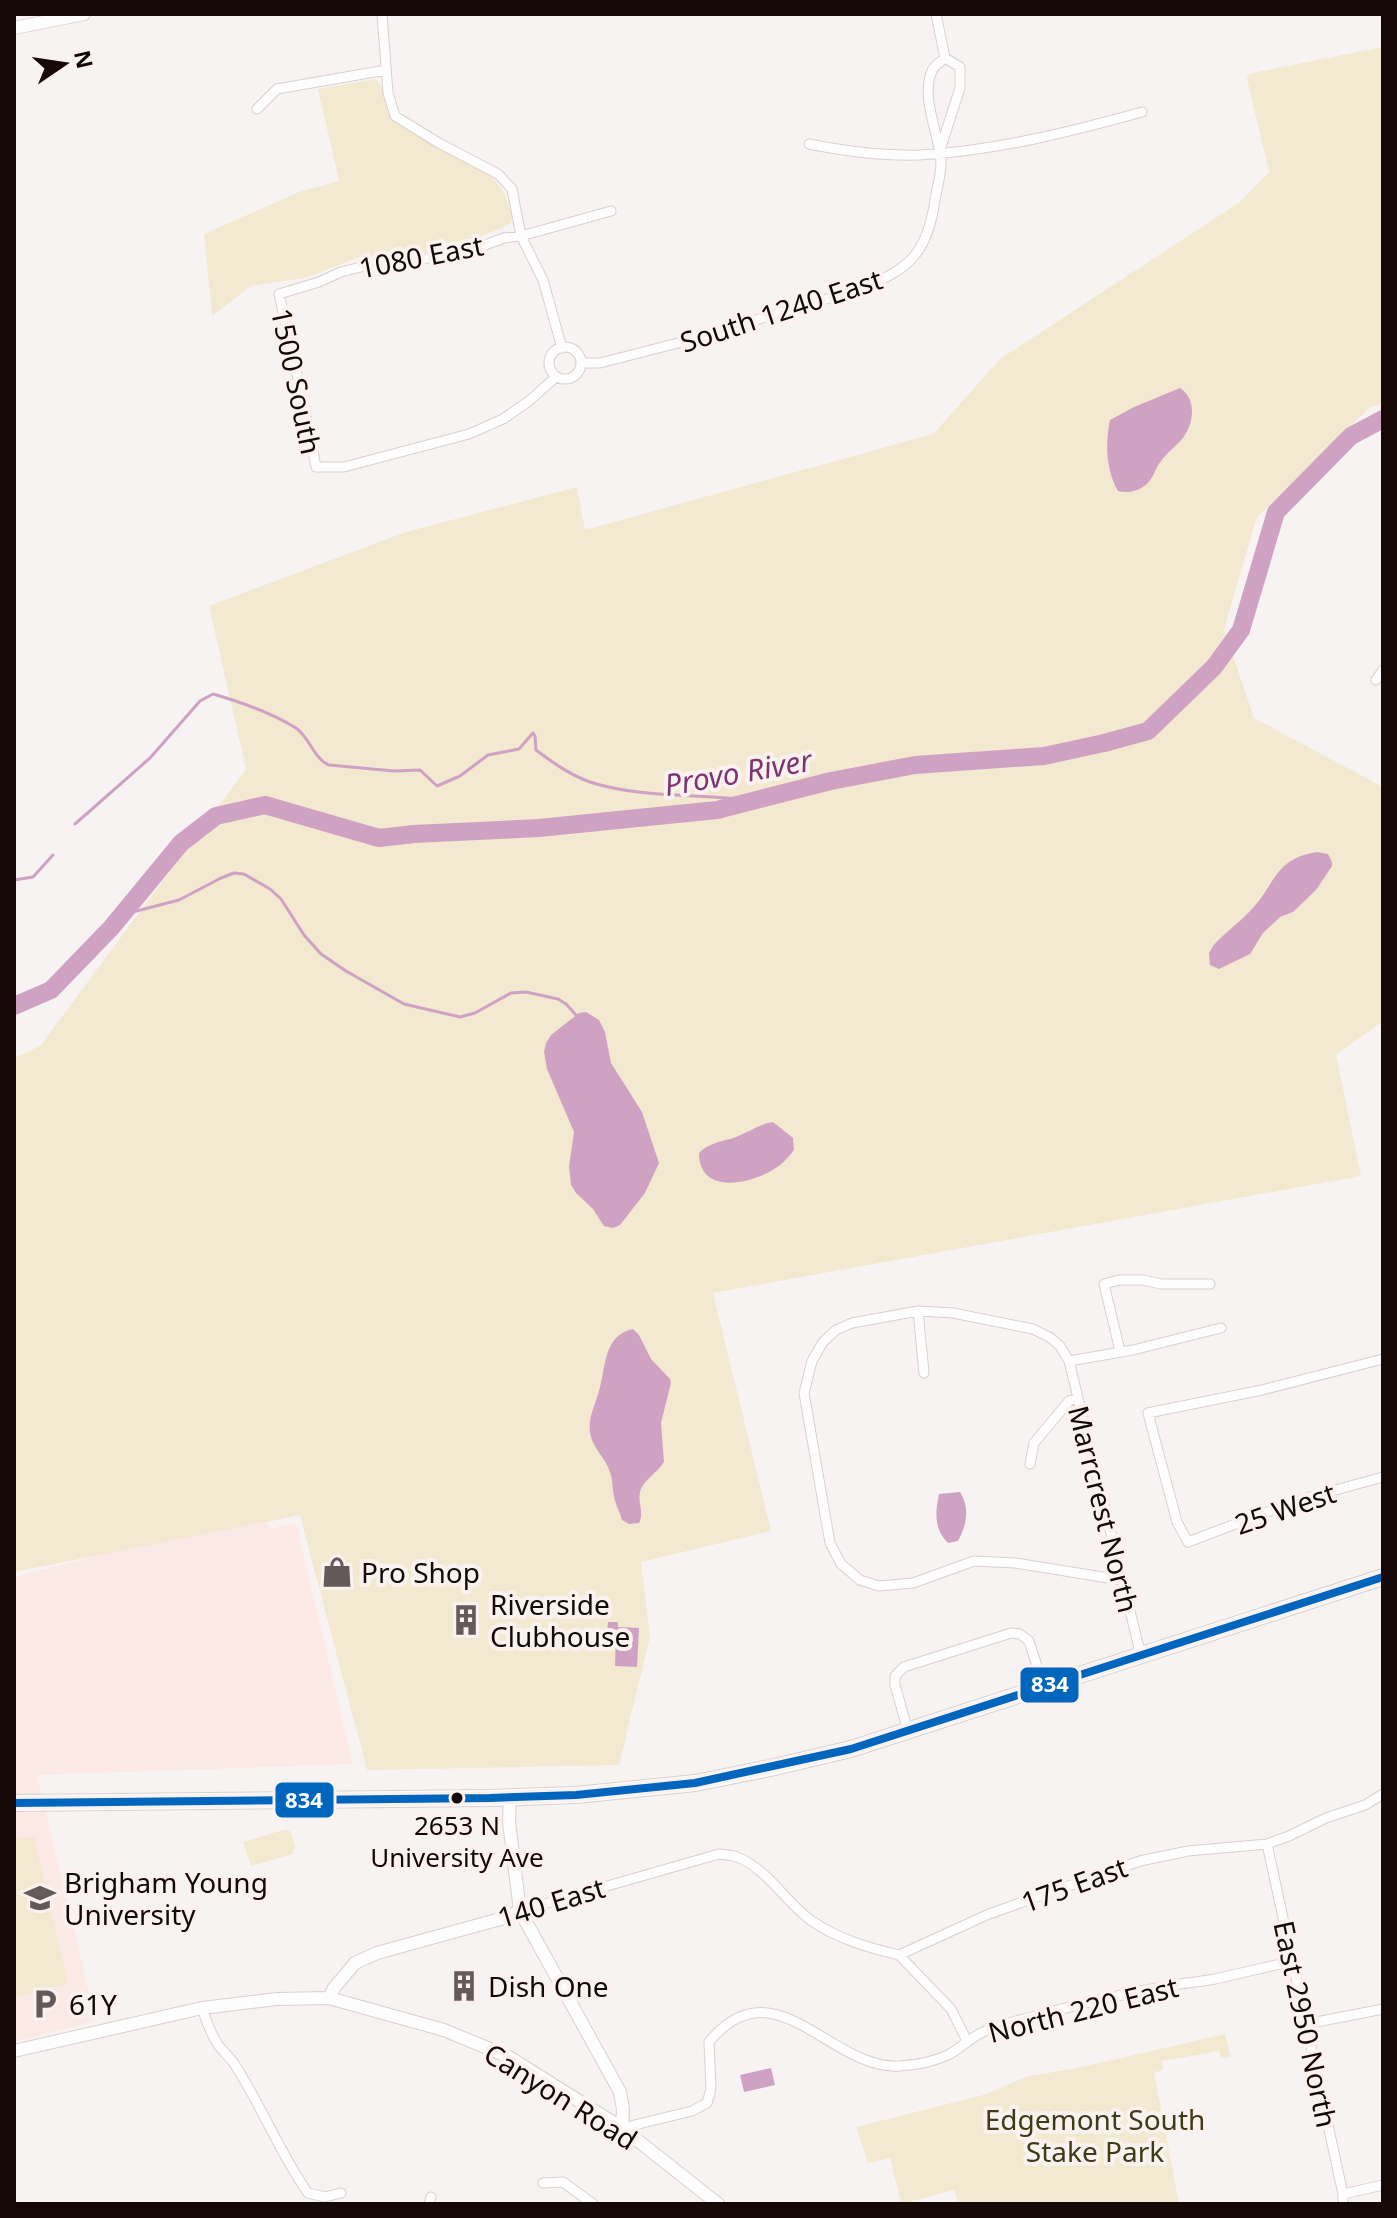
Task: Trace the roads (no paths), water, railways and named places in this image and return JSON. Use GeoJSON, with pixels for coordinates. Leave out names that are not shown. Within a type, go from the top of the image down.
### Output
{"type":"FeatureCollection","features":[{"type":"Feature","properties":{"kind":"highway"},"geometry":{"type":"LineString","coordinates":[[14,1803],[510,1798],[695,1783],[822,1756],[908,1731],[1383,1577]]}},
{"type":"Feature","properties":{"kind":"main road"},"geometry":{"type":"LineString","coordinates":[[14,28],[84,14]]}},
{"type":"Feature","properties":{"kind":"main road"},"geometry":{"type":"LineString","coordinates":[[510,1798],[509,1822],[520,1911],[620,2092],[622,2128]]}},
{"type":"Feature","properties":{"kind":"main road","name":"140 East"},"geometry":{"type":"LineString","coordinates":[[329,1998],[355,1963],[377,1953],[520,1911]]}},
{"type":"Feature","properties":{"kind":"main road","name":"Canyon Road"},"geometry":{"type":"LineString","coordinates":[[14,2051],[202,2008],[277,1999],[329,1998],[444,2030],[509,2057],[622,2128],[718,2204]]}},
{"type":"Feature","properties":{"kind":"street"},"geometry":{"type":"LineString","coordinates":[[382,14],[388,93],[395,116],[498,174],[512,189],[521,236],[543,280],[562,348]]}},
{"type":"Feature","properties":{"kind":"street"},"geometry":{"type":"LineString","coordinates":[[936,14],[945,58],[960,67],[960,88],[939,152]]}},
{"type":"Feature","properties":{"kind":"street"},"geometry":{"type":"LineString","coordinates":[[939,152],[929,86],[932,68],[945,58]]}},
{"type":"Feature","properties":{"kind":"street"},"geometry":{"type":"LineString","coordinates":[[257,109],[277,89],[386,70]]}},
{"type":"Feature","properties":{"kind":"street"},"geometry":{"type":"LineString","coordinates":[[809,144],[843,150],[918,155],[1009,144],[1142,112]]}},
{"type":"Feature","properties":{"kind":"street","name":"South 1240 East"},"geometry":{"type":"LineString","coordinates":[[581,363],[600,363],[678,343],[860,289],[887,278],[907,265],[930,230],[941,164],[939,152]]}},
{"type":"Feature","properties":{"kind":"street","name":"1080 East"},"geometry":{"type":"LineString","coordinates":[[279,294],[365,266],[460,254],[504,238],[611,211]]}},
{"type":"Feature","properties":{"kind":"street","name":"1500 South"},"geometry":{"type":"LineString","coordinates":[[279,294],[316,467],[344,467],[469,434],[503,419],[556,377]]}},
{"type":"Feature","properties":{"kind":"street"},"geometry":{"type":"LineString","coordinates":[[562,348],[573,350],[581,363],[574,377],[562,379],[556,377],[549,367],[556,350],[562,348]]}},
{"type":"Feature","properties":{"kind":"street"},"geometry":{"type":"LineString","coordinates":[[1376,680],[1383,670]]}},
{"type":"Feature","properties":{"kind":"street"},"geometry":{"type":"LineString","coordinates":[[1120,1351],[1104,1284],[1119,1280],[1143,1280],[1161,1284],[1210,1284]]}},
{"type":"Feature","properties":{"kind":"street"},"geometry":{"type":"LineString","coordinates":[[1121,1580],[1015,1563],[974,1561],[913,1583],[879,1586],[860,1580],[841,1564],[830,1543],[804,1393],[812,1361],[823,1342],[836,1330],[852,1323],[918,1311],[953,1313],[1033,1329],[1060,1346],[1069,1361],[1133,1350],[1221,1328]]}},
{"type":"Feature","properties":{"kind":"street"},"geometry":{"type":"LineString","coordinates":[[918,1311],[924,1373]]}},
{"type":"Feature","properties":{"kind":"street","name":"25 West"},"geometry":{"type":"LineString","coordinates":[[1383,1359],[1262,1390],[1148,1413],[1177,1522],[1188,1542],[1299,1500],[1383,1477]]}},
{"type":"Feature","properties":{"kind":"street","name":"Marrcrest North"},"geometry":{"type":"LineString","coordinates":[[1069,1361],[1141,1656]]}},
{"type":"Feature","properties":{"kind":"street"},"geometry":{"type":"LineString","coordinates":[[1030,1464],[1034,1443],[1069,1401],[1078,1398]]}},
{"type":"Feature","properties":{"kind":"street"},"geometry":{"type":"LineString","coordinates":[[908,1731],[895,1685],[895,1676],[904,1667],[1011,1633],[1020,1634],[1029,1641],[1044,1688]]}},
{"type":"Feature","properties":{"kind":"street","name":"175 East"},"geometry":{"type":"LineString","coordinates":[[899,1955],[989,1914],[1140,1861],[1188,1851],[1267,1844],[1365,1805],[1383,1794]]}},
{"type":"Feature","properties":{"kind":"street","name":"East 2950 North"},"geometry":{"type":"LineString","coordinates":[[1267,1844],[1343,2199]]}},
{"type":"Feature","properties":{"kind":"street","name":"140 East"},"geometry":{"type":"LineString","coordinates":[[520,1911],[719,1854],[737,1857],[757,1868],[792,1906],[815,1923],[852,1942],[899,1955]]}},
{"type":"Feature","properties":{"kind":"street"},"geometry":{"type":"LineString","coordinates":[[899,1955],[951,2009],[967,2041]]}},
{"type":"Feature","properties":{"kind":"street","name":"North 220 East"},"geometry":{"type":"LineString","coordinates":[[622,2128],[692,2111],[707,2103],[711,2089],[709,2042],[734,2018],[774,2013],[867,2061],[895,2067],[948,2055],[984,2032],[1036,2015],[1293,1961]]}},
{"type":"Feature","properties":{"kind":"street"},"geometry":{"type":"LineString","coordinates":[[202,2008],[216,2042],[232,2061],[308,2193],[325,2197],[341,2193]]}},
{"type":"Feature","properties":{"kind":"street"},"geometry":{"type":"LineString","coordinates":[[1306,2024],[1383,2009]]}},
{"type":"Feature","properties":{"kind":"street"},"geometry":{"type":"LineString","coordinates":[[543,2183],[563,2182],[593,2204]]}},
{"type":"Feature","properties":{"kind":"street"},"geometry":{"type":"LineString","coordinates":[[1343,2199],[1383,2185]]}},
{"type":"Feature","properties":{"kind":"waterway","name":"Provo River"},"geometry":{"type":"LineString","coordinates":[[14,1006],[51,990],[111,928],[181,843],[216,816],[265,805],[379,838],[539,828],[717,810],[831,781],[915,765],[1044,756],[1148,731],[1214,667],[1241,630],[1276,512],[1351,436],[1383,419]]}},
{"type":"Feature","properties":{"kind":"waterway"},"geometry":{"type":"LineString","coordinates":[[75,824],[150,758],[200,701],[213,694],[256,708],[296,728],[319,758],[329,765],[394,771],[420,770],[437,786],[460,776],[488,755],[519,749],[533,733],[536,750],[568,772],[590,782],[631,791],[756,801]]}},
{"type":"Feature","properties":{"kind":"waterway"},"geometry":{"type":"LineString","coordinates":[[14,880],[33,877],[53,855]]}},
{"type":"Feature","properties":{"kind":"waterway"},"geometry":{"type":"LineString","coordinates":[[121,915],[179,900],[221,878],[234,873],[244,874],[281,899],[304,935],[321,954],[404,1004],[460,1017],[475,1013],[511,993],[526,992],[558,999],[576,1015]]}},
{"type":"Feature","properties":{"kind":"place","name":"Pro Shop"},"geometry":{"type":"Point","coordinates":[337,1572]}},
{"type":"Feature","properties":{"kind":"place","name":"Riverside Clubhouse"},"geometry":{"type":"Point","coordinates":[466,1620]}},
{"type":"Feature","properties":{"kind":"place","name":"2653 N University Ave"},"geometry":{"type":"Point","coordinates":[457,1798]}},
{"type":"Feature","properties":{"kind":"place","name":"Brigham Young University"},"geometry":{"type":"Point","coordinates":[40,1898]}},
{"type":"Feature","properties":{"kind":"place","name":"Dish One"},"geometry":{"type":"Point","coordinates":[464,1986]}},
{"type":"Feature","properties":{"kind":"place","name":"61Y"},"geometry":{"type":"Point","coordinates":[45,2004]}},
{"type":"Feature","properties":{"kind":"park label","name":"Edgemont South Stake Park"},"geometry":{"type":"Point","coordinates":[1095,2135]}}]}
